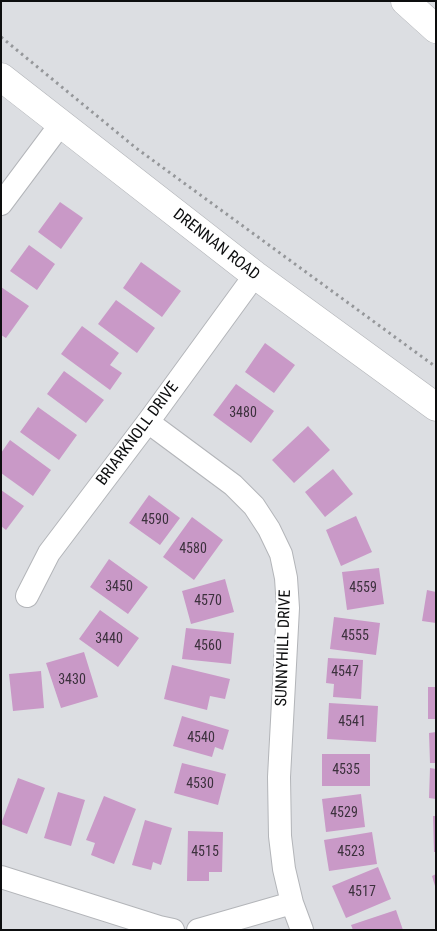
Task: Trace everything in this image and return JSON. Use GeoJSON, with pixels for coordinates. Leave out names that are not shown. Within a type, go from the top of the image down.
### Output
{"type":"FeatureCollection","features":[{"type":"Feature","properties":{"kind":"main road"},"geometry":{"type":"LineString","coordinates":[[406,1],[436,29]]}},
{"type":"Feature","properties":{"kind":"main road","name":"DRENNAN ROAD"},"geometry":{"type":"LineString","coordinates":[[1,77],[60,125],[254,274],[436,407]]}},
{"type":"Feature","properties":{"kind":"street"},"geometry":{"type":"LineString","coordinates":[[1,204],[60,125]]}},
{"type":"Feature","properties":{"kind":"street","name":"BRIARKNOLL DRIVE"},"geometry":{"type":"LineString","coordinates":[[27,596],[49,553],[148,422],[254,274]]}},
{"type":"Feature","properties":{"kind":"street","name":"SUNNYHILL DRIVE"},"geometry":{"type":"LineString","coordinates":[[148,422],[233,485],[254,506],[281,554],[286,578],[288,608],[279,777],[280,836],[284,869],[292,903],[302,930]]}},
{"type":"Feature","properties":{"kind":"street"},"geometry":{"type":"LineString","coordinates":[[1,877],[173,930]]}},
{"type":"Feature","properties":{"kind":"street"},"geometry":{"type":"LineString","coordinates":[[198,930],[292,903]]}},
{"type":"Feature","properties":{"kind":"path"},"geometry":{"type":"LineString","coordinates":[[1,37],[136,148],[436,367]]}},
{"type":"Feature","properties":{"kind":"building"},"geometry":{"type":"Polygon","coordinates":[[[60,202],[83,218],[61,249],[38,232],[60,202]]]}},
{"type":"Feature","properties":{"kind":"building"},"geometry":{"type":"Polygon","coordinates":[[[29,245],[55,264],[37,290],[10,271],[29,245]]]}},
{"type":"Feature","properties":{"kind":"building"},"geometry":{"type":"Polygon","coordinates":[[[141,262],[181,291],[162,317],[123,288],[141,262]]]}},
{"type":"Feature","properties":{"kind":"building"},"geometry":{"type":"Polygon","coordinates":[[[1,287],[29,306],[6,338],[1,335],[1,287]]]}},
{"type":"Feature","properties":{"kind":"building"},"geometry":{"type":"Polygon","coordinates":[[[116,300],[155,328],[137,353],[98,324],[116,300]]]}},
{"type":"Feature","properties":{"kind":"building"},"geometry":{"type":"Polygon","coordinates":[[[82,326],[119,353],[110,365],[122,373],[110,390],[61,354],[82,326]]]}},
{"type":"Feature","properties":{"kind":"building"},"geometry":{"type":"Polygon","coordinates":[[[265,343],[295,365],[274,393],[245,372],[265,343]]]}},
{"type":"Feature","properties":{"kind":"building"},"geometry":{"type":"Polygon","coordinates":[[[64,371],[104,400],[86,423],[47,394],[64,371]]]}},
{"type":"Feature","properties":{"kind":"building"},"geometry":{"type":"Polygon","coordinates":[[[236,384],[274,411],[251,443],[213,415],[236,384]]]}},
{"type":"Feature","properties":{"kind":"building"},"geometry":{"type":"Polygon","coordinates":[[[38,407],[77,435],[59,460],[20,432],[38,407]]]}},
{"type":"Feature","properties":{"kind":"building"},"geometry":{"type":"Polygon","coordinates":[[[308,426],[330,450],[294,483],[272,460],[308,426]]]}},
{"type":"Feature","properties":{"kind":"building"},"geometry":{"type":"Polygon","coordinates":[[[10,440],[51,470],[33,496],[1,473],[1,453],[10,440]]]}},
{"type":"Feature","properties":{"kind":"building"},"geometry":{"type":"Polygon","coordinates":[[[333,469],[353,494],[325,517],[305,492],[333,469]]]}},
{"type":"Feature","properties":{"kind":"building"},"geometry":{"type":"Polygon","coordinates":[[[1,490],[24,506],[6,530],[1,526],[1,490]]]}},
{"type":"Feature","properties":{"kind":"building"},"geometry":{"type":"Polygon","coordinates":[[[149,495],[180,518],[160,545],[129,523],[149,495]]]}},
{"type":"Feature","properties":{"kind":"building"},"geometry":{"type":"Polygon","coordinates":[[[356,516],[372,552],[341,566],[326,530],[356,516]]]}},
{"type":"Feature","properties":{"kind":"building"},"geometry":{"type":"Polygon","coordinates":[[[192,517],[223,540],[194,580],[163,557],[192,517]]]}},
{"type":"Feature","properties":{"kind":"building"},"geometry":{"type":"Polygon","coordinates":[[[109,559],[148,587],[128,614],[90,587],[109,559]]]}},
{"type":"Feature","properties":{"kind":"building"},"geometry":{"type":"Polygon","coordinates":[[[379,568],[384,604],[347,610],[342,572],[379,568]]]}},
{"type":"Feature","properties":{"kind":"building"},"geometry":{"type":"Polygon","coordinates":[[[225,579],[234,612],[191,624],[182,591],[225,579]]]}},
{"type":"Feature","properties":{"kind":"building"},"geometry":{"type":"Polygon","coordinates":[[[427,590],[436,592],[436,623],[422,621],[427,590]]]}},
{"type":"Feature","properties":{"kind":"building"},"geometry":{"type":"Polygon","coordinates":[[[100,610],[139,638],[118,667],[79,639],[100,610]]]}},
{"type":"Feature","properties":{"kind":"building"},"geometry":{"type":"Polygon","coordinates":[[[334,617],[380,623],[376,655],[330,649],[334,617]]]}},
{"type":"Feature","properties":{"kind":"building"},"geometry":{"type":"Polygon","coordinates":[[[186,628],[234,633],[231,664],[182,659],[186,628]]]}},
{"type":"Feature","properties":{"kind":"building"},"geometry":{"type":"Polygon","coordinates":[[[84,652],[98,697],[61,708],[46,663],[84,652]]]}},
{"type":"Feature","properties":{"kind":"building"},"geometry":{"type":"Polygon","coordinates":[[[328,658],[363,660],[361,699],[333,697],[334,684],[326,683],[328,658]]]}},
{"type":"Feature","properties":{"kind":"building"},"geometry":{"type":"Polygon","coordinates":[[[172,665],[230,679],[225,699],[210,696],[207,710],[164,699],[172,665]]]}},
{"type":"Feature","properties":{"kind":"building"},"geometry":{"type":"Polygon","coordinates":[[[41,671],[44,708],[13,711],[9,674],[41,671]]]}},
{"type":"Feature","properties":{"kind":"building"},"geometry":{"type":"Polygon","coordinates":[[[428,687],[436,687],[436,719],[428,719],[428,687]]]}},
{"type":"Feature","properties":{"kind":"building"},"geometry":{"type":"Polygon","coordinates":[[[329,703],[378,706],[376,742],[327,739],[329,703]]]}},
{"type":"Feature","properties":{"kind":"building"},"geometry":{"type":"Polygon","coordinates":[[[182,716],[229,730],[223,750],[215,747],[212,757],[173,746],[182,716]]]}},
{"type":"Feature","properties":{"kind":"building"},"geometry":{"type":"Polygon","coordinates":[[[436,732],[436,763],[430,763],[429,733],[436,732]]]}},
{"type":"Feature","properties":{"kind":"building"},"geometry":{"type":"Polygon","coordinates":[[[322,754],[370,754],[370,786],[322,786],[322,754]]]}},
{"type":"Feature","properties":{"kind":"building"},"geometry":{"type":"Polygon","coordinates":[[[182,763],[226,774],[218,805],[174,793],[182,763]]]}},
{"type":"Feature","properties":{"kind":"building"},"geometry":{"type":"Polygon","coordinates":[[[430,768],[436,769],[436,799],[429,798],[430,768]]]}},
{"type":"Feature","properties":{"kind":"building"},"geometry":{"type":"Polygon","coordinates":[[[18,778],[45,788],[27,834],[1,824],[18,778]]]}},
{"type":"Feature","properties":{"kind":"building"},"geometry":{"type":"Polygon","coordinates":[[[58,792],[85,800],[71,846],[44,838],[58,792]]]}},
{"type":"Feature","properties":{"kind":"building"},"geometry":{"type":"Polygon","coordinates":[[[361,794],[365,827],[326,832],[322,799],[361,794]]]}},
{"type":"Feature","properties":{"kind":"building"},"geometry":{"type":"Polygon","coordinates":[[[104,796],[136,809],[114,864],[91,855],[95,843],[86,840],[104,796]]]}},
{"type":"Feature","properties":{"kind":"building"},"geometry":{"type":"Polygon","coordinates":[[[433,816],[436,816],[436,852],[434,852],[433,816]]]}},
{"type":"Feature","properties":{"kind":"building"},"geometry":{"type":"Polygon","coordinates":[[[145,820],[172,828],[161,865],[153,862],[151,870],[132,865],[145,820]]]}},
{"type":"Feature","properties":{"kind":"building"},"geometry":{"type":"Polygon","coordinates":[[[188,831],[223,832],[222,872],[209,872],[209,881],[187,881],[188,831]]]}},
{"type":"Feature","properties":{"kind":"building"},"geometry":{"type":"Polygon","coordinates":[[[372,832],[377,864],[329,871],[324,840],[372,832]]]}},
{"type":"Feature","properties":{"kind":"building"},"geometry":{"type":"Polygon","coordinates":[[[378,867],[391,899],[346,918],[332,886],[378,867]]]}},
{"type":"Feature","properties":{"kind":"building"},"geometry":{"type":"Polygon","coordinates":[[[436,874],[436,886],[435,886],[432,876],[436,874]]]}},
{"type":"Feature","properties":{"kind":"building"},"geometry":{"type":"Polygon","coordinates":[[[396,910],[403,930],[353,930],[351,925],[396,910]]]}}]}
